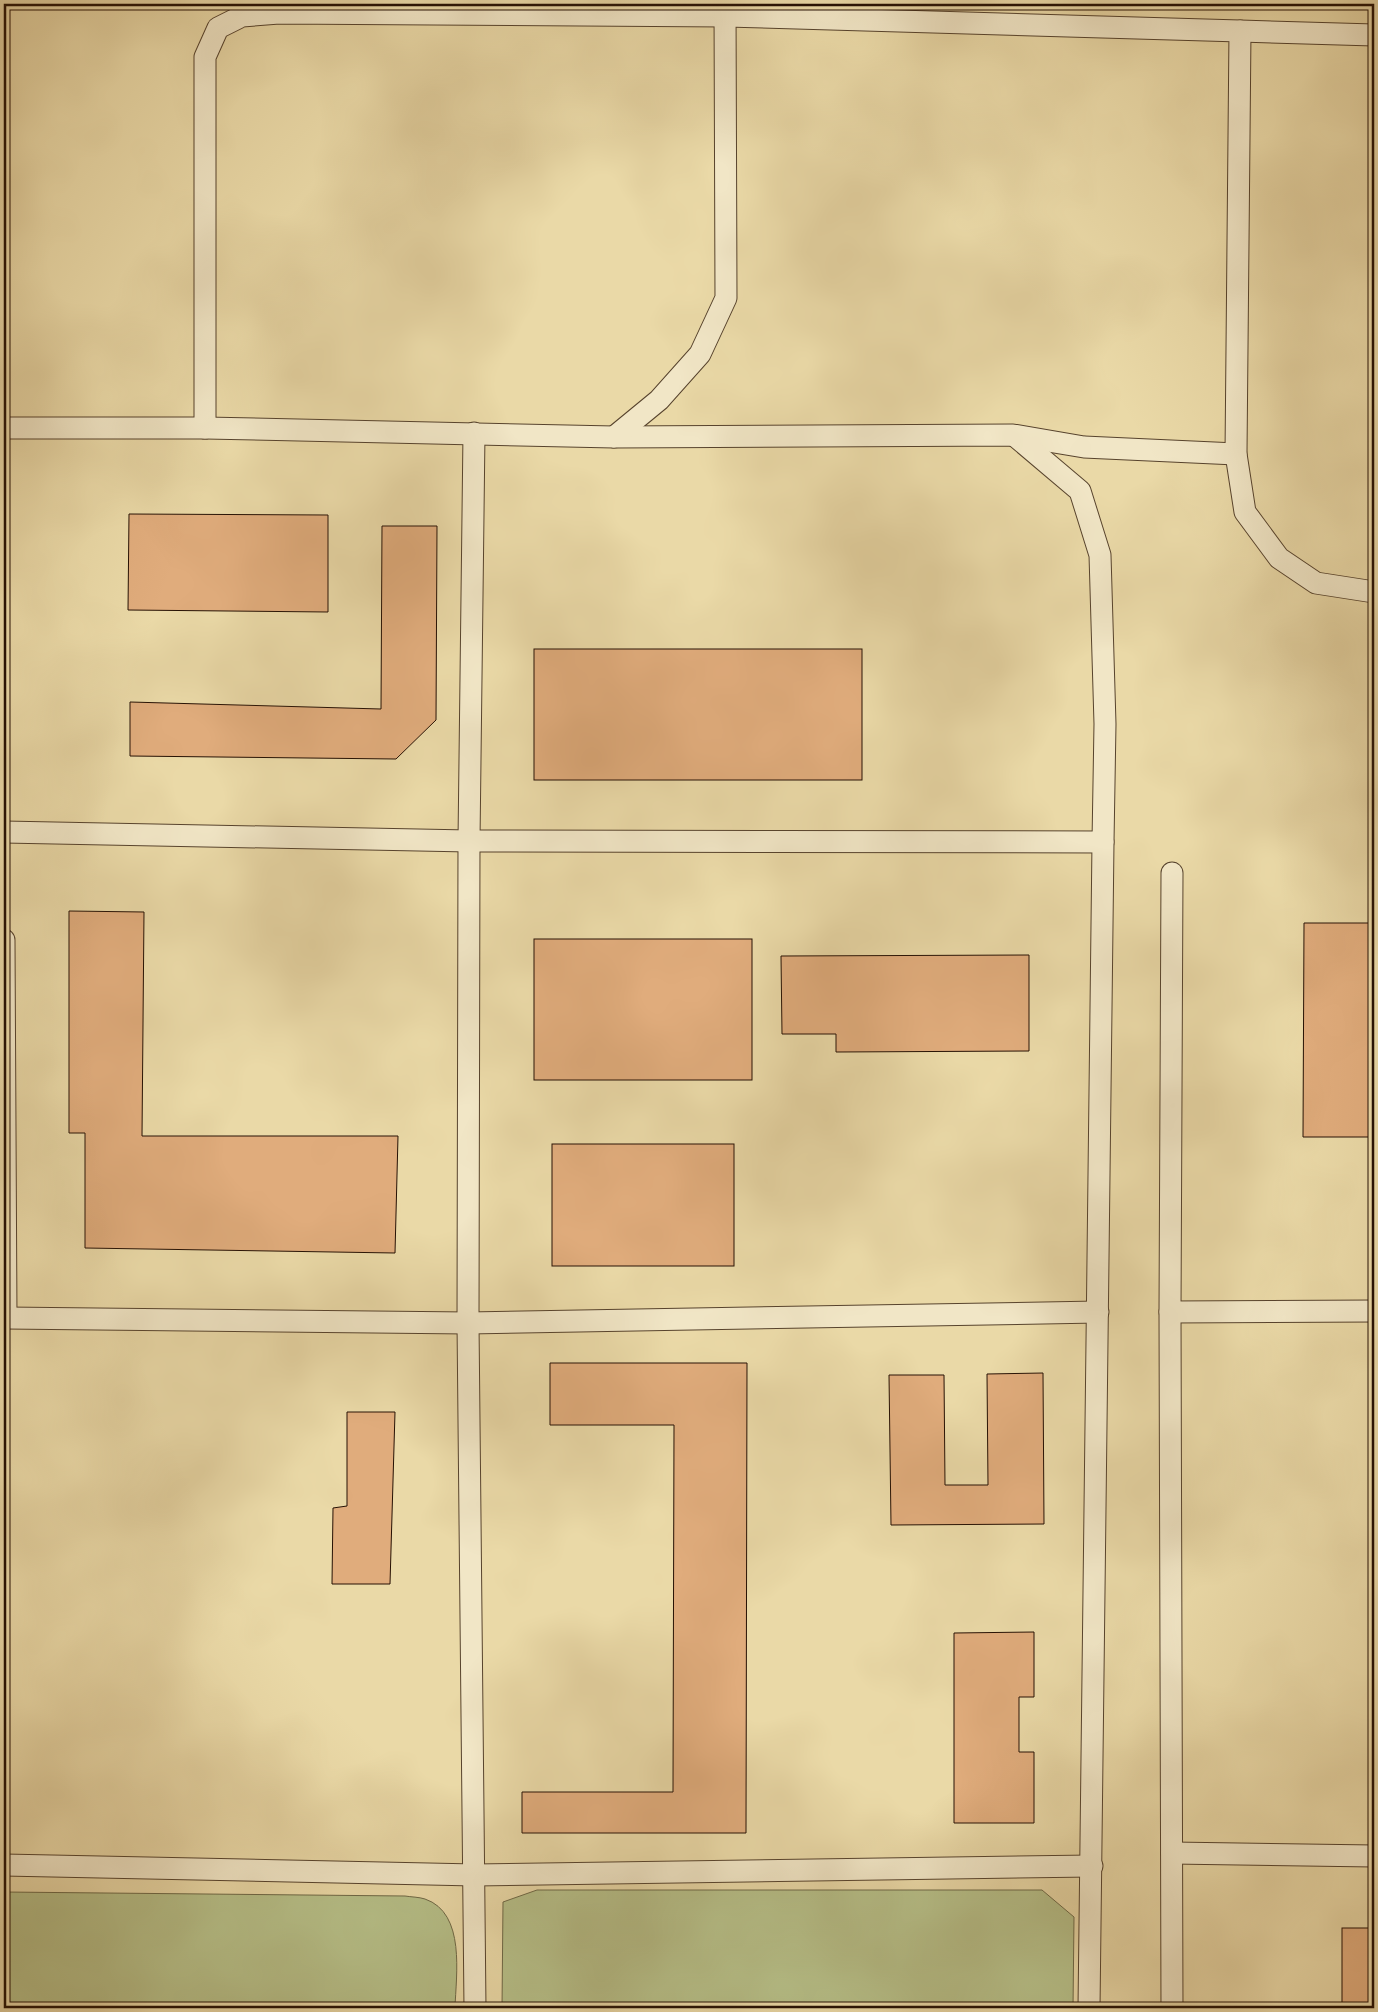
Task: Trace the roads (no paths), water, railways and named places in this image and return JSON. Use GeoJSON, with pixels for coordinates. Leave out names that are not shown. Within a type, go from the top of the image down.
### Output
{"type":"FeatureCollection","features":[{"type":"Feature","properties":{"kind":"lane"},"geometry":{"type":"LineString","coordinates":[[614,436],[659,400],[700,354],[726,298],[725,10]]}},
{"type":"Feature","properties":{"kind":"lane"},"geometry":{"type":"LineString","coordinates":[[205,428],[205,56],[218,28],[242,16],[279,13],[725,10],[1374,35]]}},
{"type":"Feature","properties":{"kind":"lane"},"geometry":{"type":"LineString","coordinates":[[1240,31],[1236,454],[1245,512],[1278,558],[1316,582],[1374,592]]}},
{"type":"Feature","properties":{"kind":"lane"},"geometry":{"type":"LineString","coordinates":[[4,428],[205,428],[614,436],[1013,435],[1084,447],[1236,454]]}},
{"type":"Feature","properties":{"kind":"lane"},"geometry":{"type":"LineString","coordinates":[[474,434],[469,841],[468,1323],[475,2008]]}},
{"type":"Feature","properties":{"kind":"lane"},"geometry":{"type":"LineString","coordinates":[[1013,435],[1080,492],[1100,555],[1105,724],[1090,2008]]}},
{"type":"Feature","properties":{"kind":"lane"},"geometry":{"type":"LineString","coordinates":[[4,832],[469,841],[1104,842]]}},
{"type":"Feature","properties":{"kind":"lane"},"geometry":{"type":"LineString","coordinates":[[1172,873],[1170,1312],[1172,2008]]}},
{"type":"Feature","properties":{"kind":"lane"},"geometry":{"type":"LineString","coordinates":[[4,940],[5,1318],[468,1323],[1098,1312]]}},
{"type":"Feature","properties":{"kind":"lane"},"geometry":{"type":"LineString","coordinates":[[1170,1312],[1374,1311]]}},
{"type":"Feature","properties":{"kind":"lane"},"geometry":{"type":"LineString","coordinates":[[1172,1853],[1374,1856]]}},
{"type":"Feature","properties":{"kind":"lane"},"geometry":{"type":"LineString","coordinates":[[4,1865],[475,1875],[1092,1866]]}}]}
